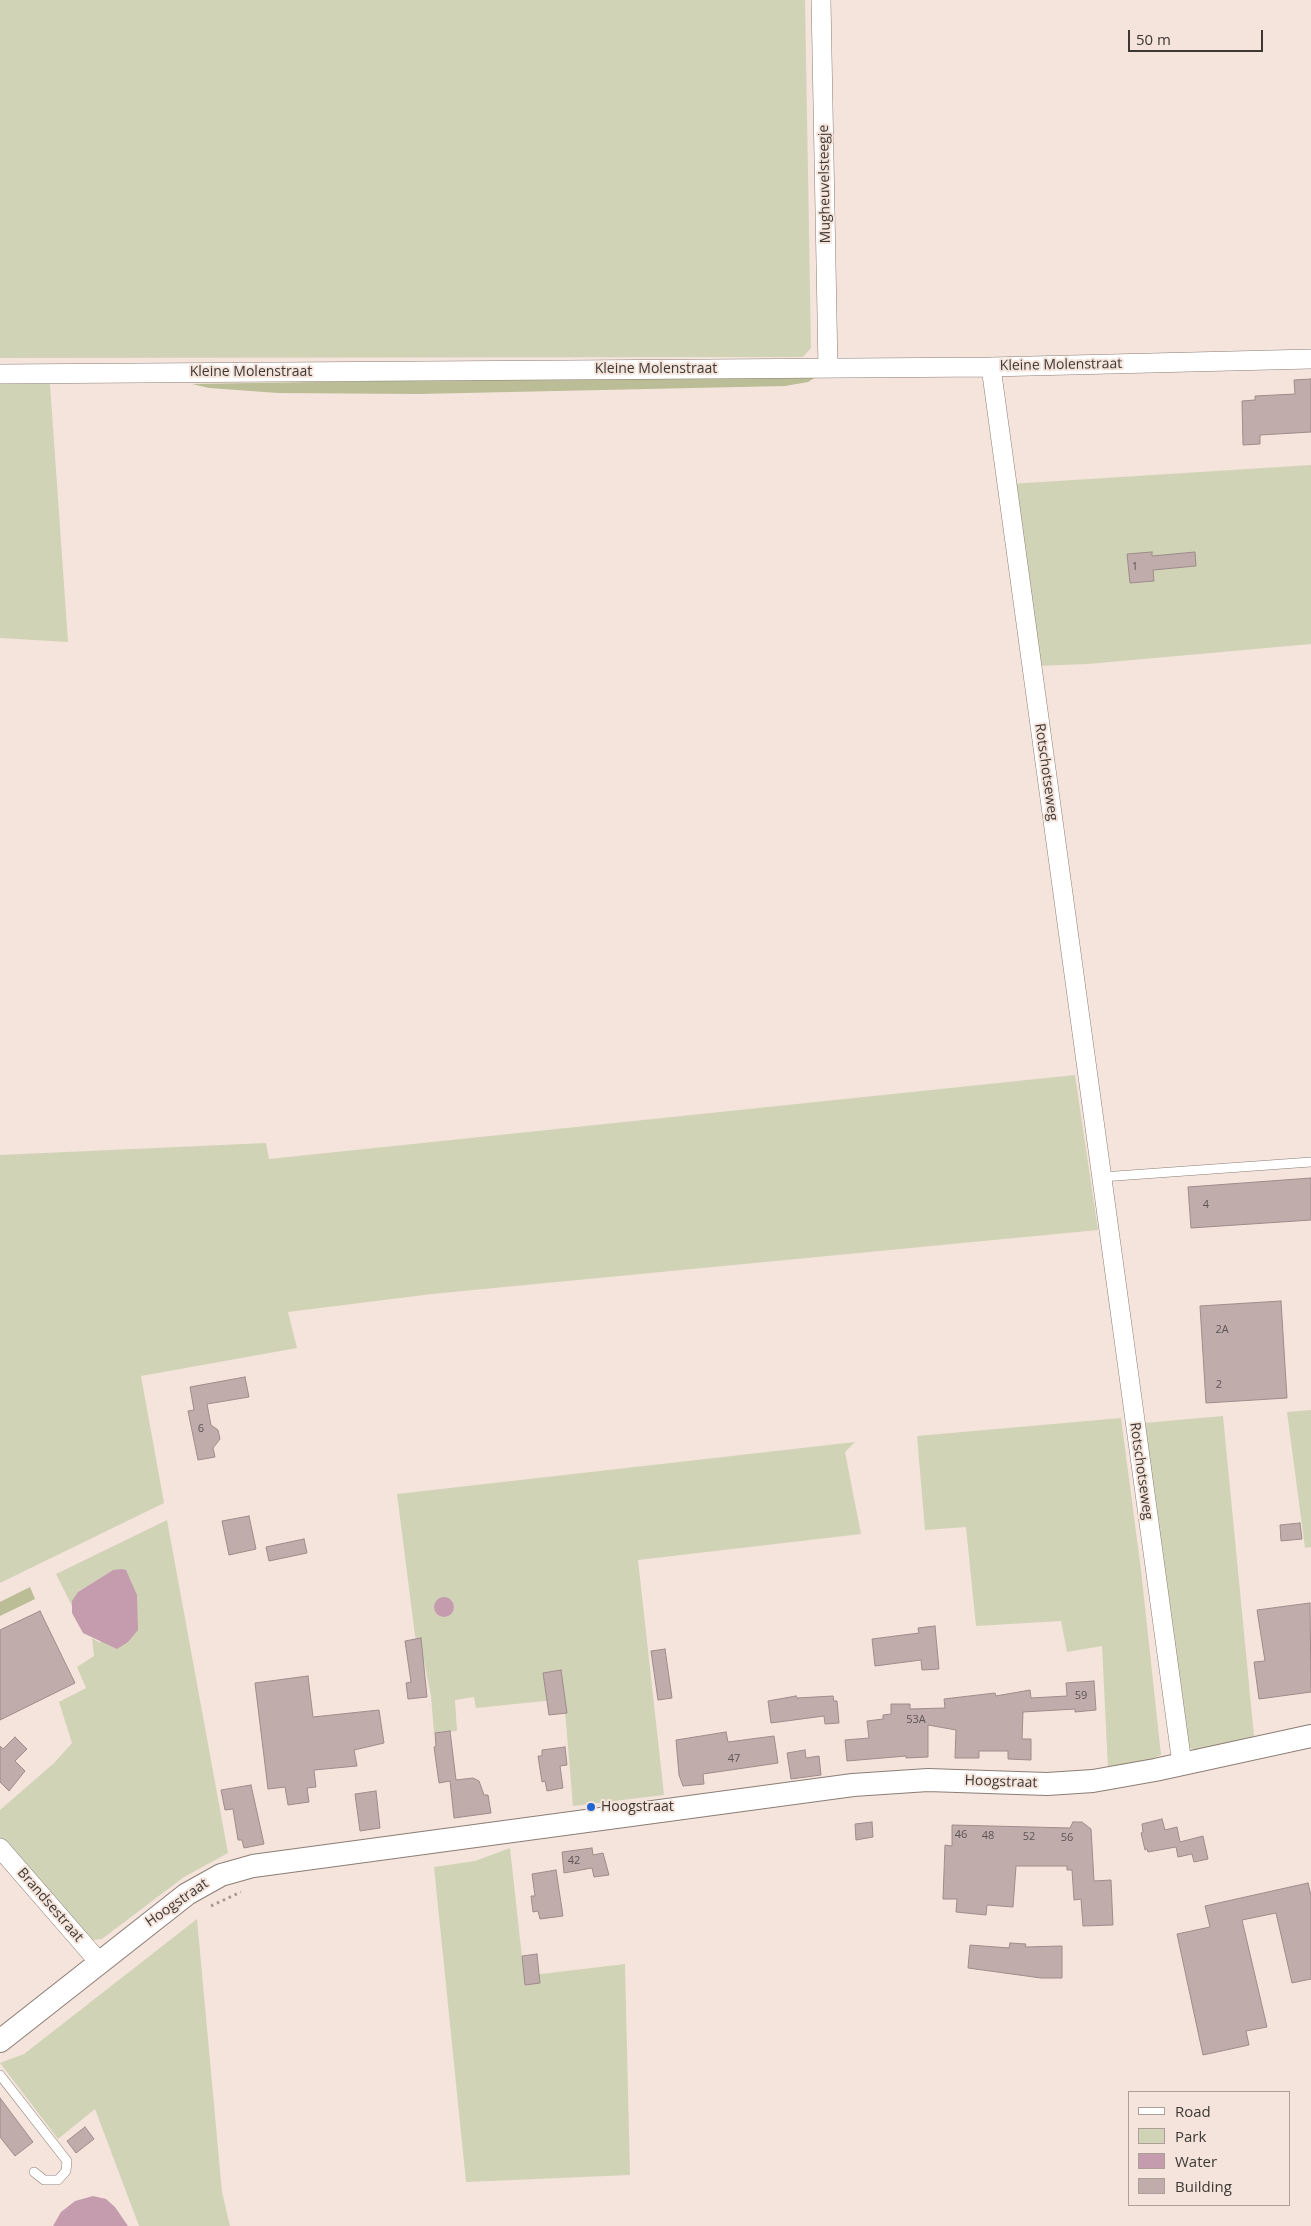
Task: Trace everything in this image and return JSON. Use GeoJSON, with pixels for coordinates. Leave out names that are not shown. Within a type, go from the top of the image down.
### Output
{"type":"FeatureCollection","features":[{"type":"Feature","properties":{"kind":"street","name":"Mugheuvelsteegje"},"geometry":{"type":"LineString","coordinates":[[821,0],[828,368]]}},
{"type":"Feature","properties":{"kind":"street","name":"Kleine Molenstraat"},"geometry":{"type":"LineString","coordinates":[[0,374],[991,367],[1311,359]]}},
{"type":"Feature","properties":{"kind":"street","name":"Rotschotseweg"},"geometry":{"type":"LineString","coordinates":[[991,367],[1182,1764]]}},
{"type":"Feature","properties":{"kind":"street","name":"Hoogstraat"},"geometry":{"type":"LineString","coordinates":[[0,2041],[187,1894],[221,1874],[253,1866],[853,1785],[928,1780],[1073,1783],[1112,1778],[1311,1736]]}},
{"type":"Feature","properties":{"kind":"street","name":"Brandsestraat"},"geometry":{"type":"LineString","coordinates":[[0,1848],[99,1962]]}},
{"type":"Feature","properties":{"kind":"lane"},"geometry":{"type":"LineString","coordinates":[[1102,1177],[1311,1162]]}},
{"type":"Feature","properties":{"kind":"lane"},"geometry":{"type":"LineString","coordinates":[[0,2075],[67,2161],[66,2171],[58,2180],[44,2180],[34,2172]]}},
{"type":"Feature","properties":{"kind":"path","name":"Hoogstraat"},"geometry":{"type":"LineString","coordinates":[[204,1909],[248,1890]]}},
{"type":"Feature","properties":{"kind":"green space"},"geometry":{"type":"Polygon","coordinates":[[[0,0],[805,0],[811,348],[803,357],[0,358],[0,0]]]}},
{"type":"Feature","properties":{"kind":"green space"},"geometry":{"type":"Polygon","coordinates":[[[821,374],[808,382],[785,386],[418,394],[278,393],[209,388],[192,384],[821,374]]]}},
{"type":"Feature","properties":{"kind":"green space"},"geometry":{"type":"Polygon","coordinates":[[[0,383],[50,384],[68,642],[0,638],[0,383]]]}},
{"type":"Feature","properties":{"kind":"green space"},"geometry":{"type":"Polygon","coordinates":[[[1311,465],[1311,644],[1088,664],[1036,666],[1010,484],[1311,465]]]}},
{"type":"Feature","properties":{"kind":"green space"},"geometry":{"type":"Polygon","coordinates":[[[1075,1075],[1098,1230],[432,1294],[288,1312],[297,1348],[141,1376],[164,1503],[0,1583],[0,1155],[266,1143],[269,1159],[1075,1075]]]}},
{"type":"Feature","properties":{"kind":"green space"},"geometry":{"type":"Polygon","coordinates":[[[1311,1410],[1311,1547],[1305,1548],[1287,1412],[1311,1410]]]}},
{"type":"Feature","properties":{"kind":"green space"},"geometry":{"type":"Polygon","coordinates":[[[1223,1416],[1254,1736],[1197,1751],[1187,1747],[1144,1423],[1223,1416]]]}},
{"type":"Feature","properties":{"kind":"green space"},"geometry":{"type":"Polygon","coordinates":[[[1121,1418],[1141,1570],[1161,1755],[1145,1762],[1108,1769],[1102,1646],[1067,1652],[1061,1621],[976,1626],[966,1527],[925,1530],[917,1436],[1121,1418]]]}},
{"type":"Feature","properties":{"kind":"green space"},"geometry":{"type":"Polygon","coordinates":[[[855,1442],[845,1452],[861,1534],[638,1560],[664,1795],[573,1806],[564,1699],[476,1708],[474,1697],[455,1700],[457,1731],[434,1733],[431,1696],[424,1661],[418,1659],[397,1494],[855,1442]],[[441,1598],[435,1604],[435,1609],[452,1612],[454,1606],[441,1598]]]}},
{"type":"Feature","properties":{"kind":"green space"},"geometry":{"type":"Polygon","coordinates":[[[167,1520],[228,1853],[184,1877],[102,1939],[93,1940],[0,1842],[0,1810],[54,1763],[72,1743],[59,1702],[86,1688],[77,1667],[94,1656],[92,1638],[100,1643],[113,1570],[78,1592],[72,1606],[56,1574],[167,1520]]]}},
{"type":"Feature","properties":{"kind":"green space"},"geometry":{"type":"Polygon","coordinates":[[[30,1587],[35,1599],[0,1616],[0,1602],[30,1587]]]}},
{"type":"Feature","properties":{"kind":"green space"},"geometry":{"type":"Polygon","coordinates":[[[510,1848],[524,1976],[625,1964],[630,2175],[466,2182],[434,1867],[475,1861],[510,1848]]]}},
{"type":"Feature","properties":{"kind":"green space"},"geometry":{"type":"Polygon","coordinates":[[[197,1919],[222,2192],[230,2226],[139,2226],[95,2109],[58,2139],[0,2063],[24,2054],[197,1919]]]}},
{"type":"Feature","properties":{"kind":"water"},"geometry":{"type":"Polygon","coordinates":[[[113,1570],[126,1570],[137,1595],[138,1630],[128,1642],[117,1649],[83,1633],[72,1613],[72,1601],[78,1592],[113,1570]]]}},
{"type":"Feature","properties":{"kind":"water"},"geometry":{"type":"Polygon","coordinates":[[[444,1597],[451,1600],[454,1607],[451,1614],[444,1617],[437,1614],[434,1607],[437,1600],[444,1597]]]}},
{"type":"Feature","properties":{"kind":"water"},"geometry":{"type":"Polygon","coordinates":[[[93,2196],[106,2199],[115,2207],[128,2226],[53,2226],[61,2212],[75,2201],[93,2196]]]}},
{"type":"Feature","properties":{"kind":"building"},"geometry":{"type":"Polygon","coordinates":[[[1311,379],[1311,432],[1260,435],[1260,444],[1243,445],[1242,401],[1255,400],[1255,396],[1295,394],[1294,380],[1311,379]]]}},
{"type":"Feature","properties":{"kind":"building"},"geometry":{"type":"Polygon","coordinates":[[[1152,552],[1152,556],[1195,552],[1196,566],[1153,570],[1154,581],[1130,583],[1127,554],[1152,552]]]}},
{"type":"Feature","properties":{"kind":"building"},"geometry":{"type":"Polygon","coordinates":[[[1311,1178],[1311,1220],[1191,1228],[1188,1187],[1311,1178]]]}},
{"type":"Feature","properties":{"kind":"building"},"geometry":{"type":"Polygon","coordinates":[[[1281,1301],[1287,1398],[1206,1403],[1200,1306],[1281,1301]]]}},
{"type":"Feature","properties":{"kind":"building"},"geometry":{"type":"Polygon","coordinates":[[[245,1377],[249,1397],[207,1404],[211,1425],[218,1430],[220,1439],[213,1448],[215,1457],[198,1460],[188,1411],[194,1410],[190,1387],[245,1377]]]}},
{"type":"Feature","properties":{"kind":"building"},"geometry":{"type":"Polygon","coordinates":[[[249,1516],[256,1549],[229,1555],[222,1521],[249,1516]]]}},
{"type":"Feature","properties":{"kind":"building"},"geometry":{"type":"Polygon","coordinates":[[[1300,1523],[1302,1539],[1281,1541],[1280,1525],[1300,1523]]]}},
{"type":"Feature","properties":{"kind":"building"},"geometry":{"type":"Polygon","coordinates":[[[304,1539],[307,1553],[269,1561],[266,1547],[304,1539]]]}},
{"type":"Feature","properties":{"kind":"building"},"geometry":{"type":"Polygon","coordinates":[[[1310,1603],[1311,1692],[1259,1699],[1254,1662],[1265,1661],[1257,1610],[1310,1603]]]}},
{"type":"Feature","properties":{"kind":"building"},"geometry":{"type":"Polygon","coordinates":[[[40,1611],[75,1683],[0,1720],[0,1630],[40,1611]]]}},
{"type":"Feature","properties":{"kind":"building"},"geometry":{"type":"Polygon","coordinates":[[[935,1626],[939,1669],[922,1670],[921,1660],[875,1666],[872,1639],[919,1633],[918,1628],[935,1626]]]}},
{"type":"Feature","properties":{"kind":"building"},"geometry":{"type":"Polygon","coordinates":[[[421,1638],[427,1697],[408,1699],[406,1683],[411,1682],[405,1641],[421,1638]]]}},
{"type":"Feature","properties":{"kind":"building"},"geometry":{"type":"Polygon","coordinates":[[[665,1649],[672,1698],[658,1700],[651,1651],[665,1649]]]}},
{"type":"Feature","properties":{"kind":"building"},"geometry":{"type":"Polygon","coordinates":[[[561,1670],[567,1713],[549,1715],[543,1673],[561,1670]]]}},
{"type":"Feature","properties":{"kind":"building"},"geometry":{"type":"Polygon","coordinates":[[[308,1676],[313,1717],[379,1710],[384,1743],[354,1750],[357,1766],[314,1770],[316,1787],[307,1788],[309,1802],[288,1805],[285,1787],[268,1789],[255,1683],[308,1676]]]}},
{"type":"Feature","properties":{"kind":"building"},"geometry":{"type":"Polygon","coordinates":[[[1094,1681],[1096,1710],[1075,1712],[1075,1709],[1023,1712],[1022,1739],[1031,1739],[1031,1760],[1008,1759],[1008,1751],[979,1751],[979,1758],[955,1758],[956,1730],[928,1725],[928,1757],[906,1758],[906,1756],[847,1761],[845,1740],[869,1738],[867,1721],[883,1719],[883,1715],[891,1714],[891,1704],[910,1704],[910,1709],[945,1708],[944,1699],[995,1693],[996,1696],[1030,1690],[1031,1698],[1067,1696],[1066,1683],[1094,1681]]]}},
{"type":"Feature","properties":{"kind":"building"},"geometry":{"type":"Polygon","coordinates":[[[796,1696],[797,1698],[833,1696],[834,1701],[837,1701],[839,1723],[825,1724],[824,1716],[771,1723],[768,1701],[796,1696]]]}},
{"type":"Feature","properties":{"kind":"building"},"geometry":{"type":"Polygon","coordinates":[[[450,1731],[456,1780],[473,1778],[479,1781],[484,1795],[488,1795],[491,1813],[454,1818],[450,1781],[439,1783],[434,1747],[436,1746],[435,1733],[450,1731]]]}},
{"type":"Feature","properties":{"kind":"building"},"geometry":{"type":"Polygon","coordinates":[[[726,1732],[728,1742],[774,1736],[778,1763],[703,1774],[704,1784],[683,1786],[679,1775],[676,1740],[726,1732]]]}},
{"type":"Feature","properties":{"kind":"building"},"geometry":{"type":"Polygon","coordinates":[[[15,1737],[27,1749],[15,1761],[25,1771],[9,1791],[0,1782],[0,1746],[3,1749],[15,1737]]]}},
{"type":"Feature","properties":{"kind":"building"},"geometry":{"type":"Polygon","coordinates":[[[565,1747],[567,1765],[560,1766],[563,1788],[547,1791],[545,1781],[542,1782],[538,1756],[542,1756],[542,1750],[565,1747]]]}},
{"type":"Feature","properties":{"kind":"building"},"geometry":{"type":"Polygon","coordinates":[[[805,1750],[806,1758],[819,1756],[821,1775],[791,1779],[787,1753],[805,1750]]]}},
{"type":"Feature","properties":{"kind":"building"},"geometry":{"type":"Polygon","coordinates":[[[251,1785],[264,1844],[244,1848],[242,1840],[238,1840],[233,1809],[225,1810],[221,1790],[251,1785]]]}},
{"type":"Feature","properties":{"kind":"building"},"geometry":{"type":"Polygon","coordinates":[[[376,1791],[380,1828],[360,1831],[355,1794],[376,1791]]]}},
{"type":"Feature","properties":{"kind":"building"},"geometry":{"type":"Polygon","coordinates":[[[1162,1819],[1165,1830],[1177,1827],[1180,1842],[1203,1836],[1208,1859],[1194,1862],[1192,1854],[1178,1857],[1176,1847],[1148,1852],[1147,1849],[1145,1850],[1141,1833],[1143,1832],[1142,1824],[1162,1819]]]}},
{"type":"Feature","properties":{"kind":"building"},"geometry":{"type":"Polygon","coordinates":[[[872,1822],[873,1837],[856,1840],[855,1824],[872,1822]]]}},
{"type":"Feature","properties":{"kind":"building"},"geometry":{"type":"Polygon","coordinates":[[[1073,1822],[1082,1822],[1091,1829],[1094,1881],[1111,1880],[1113,1925],[1083,1926],[1081,1899],[1074,1900],[1072,1870],[1067,1870],[1067,1866],[1016,1866],[1013,1907],[987,1905],[986,1915],[956,1912],[957,1899],[943,1899],[945,1845],[952,1846],[952,1825],[1070,1828],[1073,1822]]]}},
{"type":"Feature","properties":{"kind":"building"},"geometry":{"type":"Polygon","coordinates":[[[592,1848],[593,1855],[603,1853],[609,1875],[594,1877],[592,1868],[564,1873],[562,1852],[592,1848]]]}},
{"type":"Feature","properties":{"kind":"building"},"geometry":{"type":"Polygon","coordinates":[[[556,1870],[563,1916],[540,1919],[538,1911],[533,1912],[531,1896],[535,1896],[532,1874],[556,1870]]]}},
{"type":"Feature","properties":{"kind":"building"},"geometry":{"type":"Polygon","coordinates":[[[1308,1883],[1311,1895],[1311,1979],[1292,1983],[1276,1913],[1242,1920],[1267,2027],[1246,2031],[1249,2045],[1203,2055],[1177,1934],[1210,1927],[1205,1906],[1308,1883]]]}},
{"type":"Feature","properties":{"kind":"building"},"geometry":{"type":"Polygon","coordinates":[[[1010,1943],[1026,1944],[1025,1947],[1062,1946],[1062,1978],[1041,1978],[968,1968],[970,1945],[1009,1948],[1010,1943]]]}},
{"type":"Feature","properties":{"kind":"building"},"geometry":{"type":"Polygon","coordinates":[[[537,1954],[540,1983],[525,1985],[522,1956],[537,1954]]]}},
{"type":"Feature","properties":{"kind":"building"},"geometry":{"type":"Polygon","coordinates":[[[0,2098],[33,2142],[15,2156],[0,2137],[0,2098]]]}},
{"type":"Feature","properties":{"kind":"building"},"geometry":{"type":"Polygon","coordinates":[[[85,2127],[94,2139],[76,2153],[67,2141],[85,2127]]]}},
{"type":"Feature","properties":{"kind":"place","name":"Hoogstraat"},"geometry":{"type":"Point","coordinates":[591,1807]}}]}
